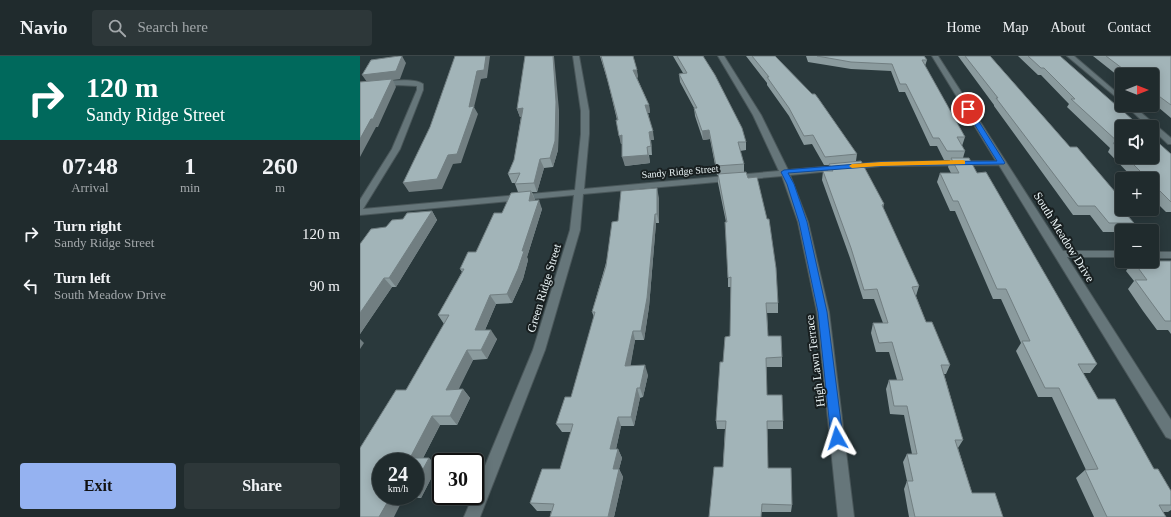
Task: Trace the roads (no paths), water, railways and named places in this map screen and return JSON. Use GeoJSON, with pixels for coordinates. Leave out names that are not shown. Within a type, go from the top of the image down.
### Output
{"type":"FeatureCollection","features":[{"type":"Feature","properties":{"kind":"street","name":"Green Ridge Street"},"geometry":{"type":"LineString","coordinates":[[472,517],[539,350],[575,230],[580,191],[585,127],[585,111],[576,56]]}},
{"type":"Feature","properties":{"kind":"street","name":"High Lawn Terrace"},"geometry":{"type":"LineString","coordinates":[[721,56],[757,115],[790,184],[803,222],[823,312],[846,517]]}},
{"type":"Feature","properties":{"kind":"street","name":"South Meadow Drive"},"geometry":{"type":"LineString","coordinates":[[935,56],[1171,432]]}},
{"type":"Feature","properties":{"kind":"street"},"geometry":{"type":"LineString","coordinates":[[1071,56],[1082,56]]}},
{"type":"Feature","properties":{"kind":"street"},"geometry":{"type":"LineString","coordinates":[[1071,56],[1115,94]]}},
{"type":"Feature","properties":{"kind":"street"},"geometry":{"type":"LineString","coordinates":[[360,87],[387,84],[420,84],[420,90],[412,113],[396,149],[360,207]]}},
{"type":"Feature","properties":{"kind":"street"},"geometry":{"type":"LineString","coordinates":[[1136,112],[1171,142]]}},
{"type":"Feature","properties":{"kind":"street","name":"Sandy Ridge Street"},"geometry":{"type":"LineString","coordinates":[[360,212],[881,164],[1002,163]]}},
{"type":"Feature","properties":{"kind":"street"},"geometry":{"type":"LineString","coordinates":[[1060,254],[1115,254]]}},
{"type":"Feature","properties":{"kind":"street"},"geometry":{"type":"LineString","coordinates":[[1159,254],[1171,254]]}}]}
